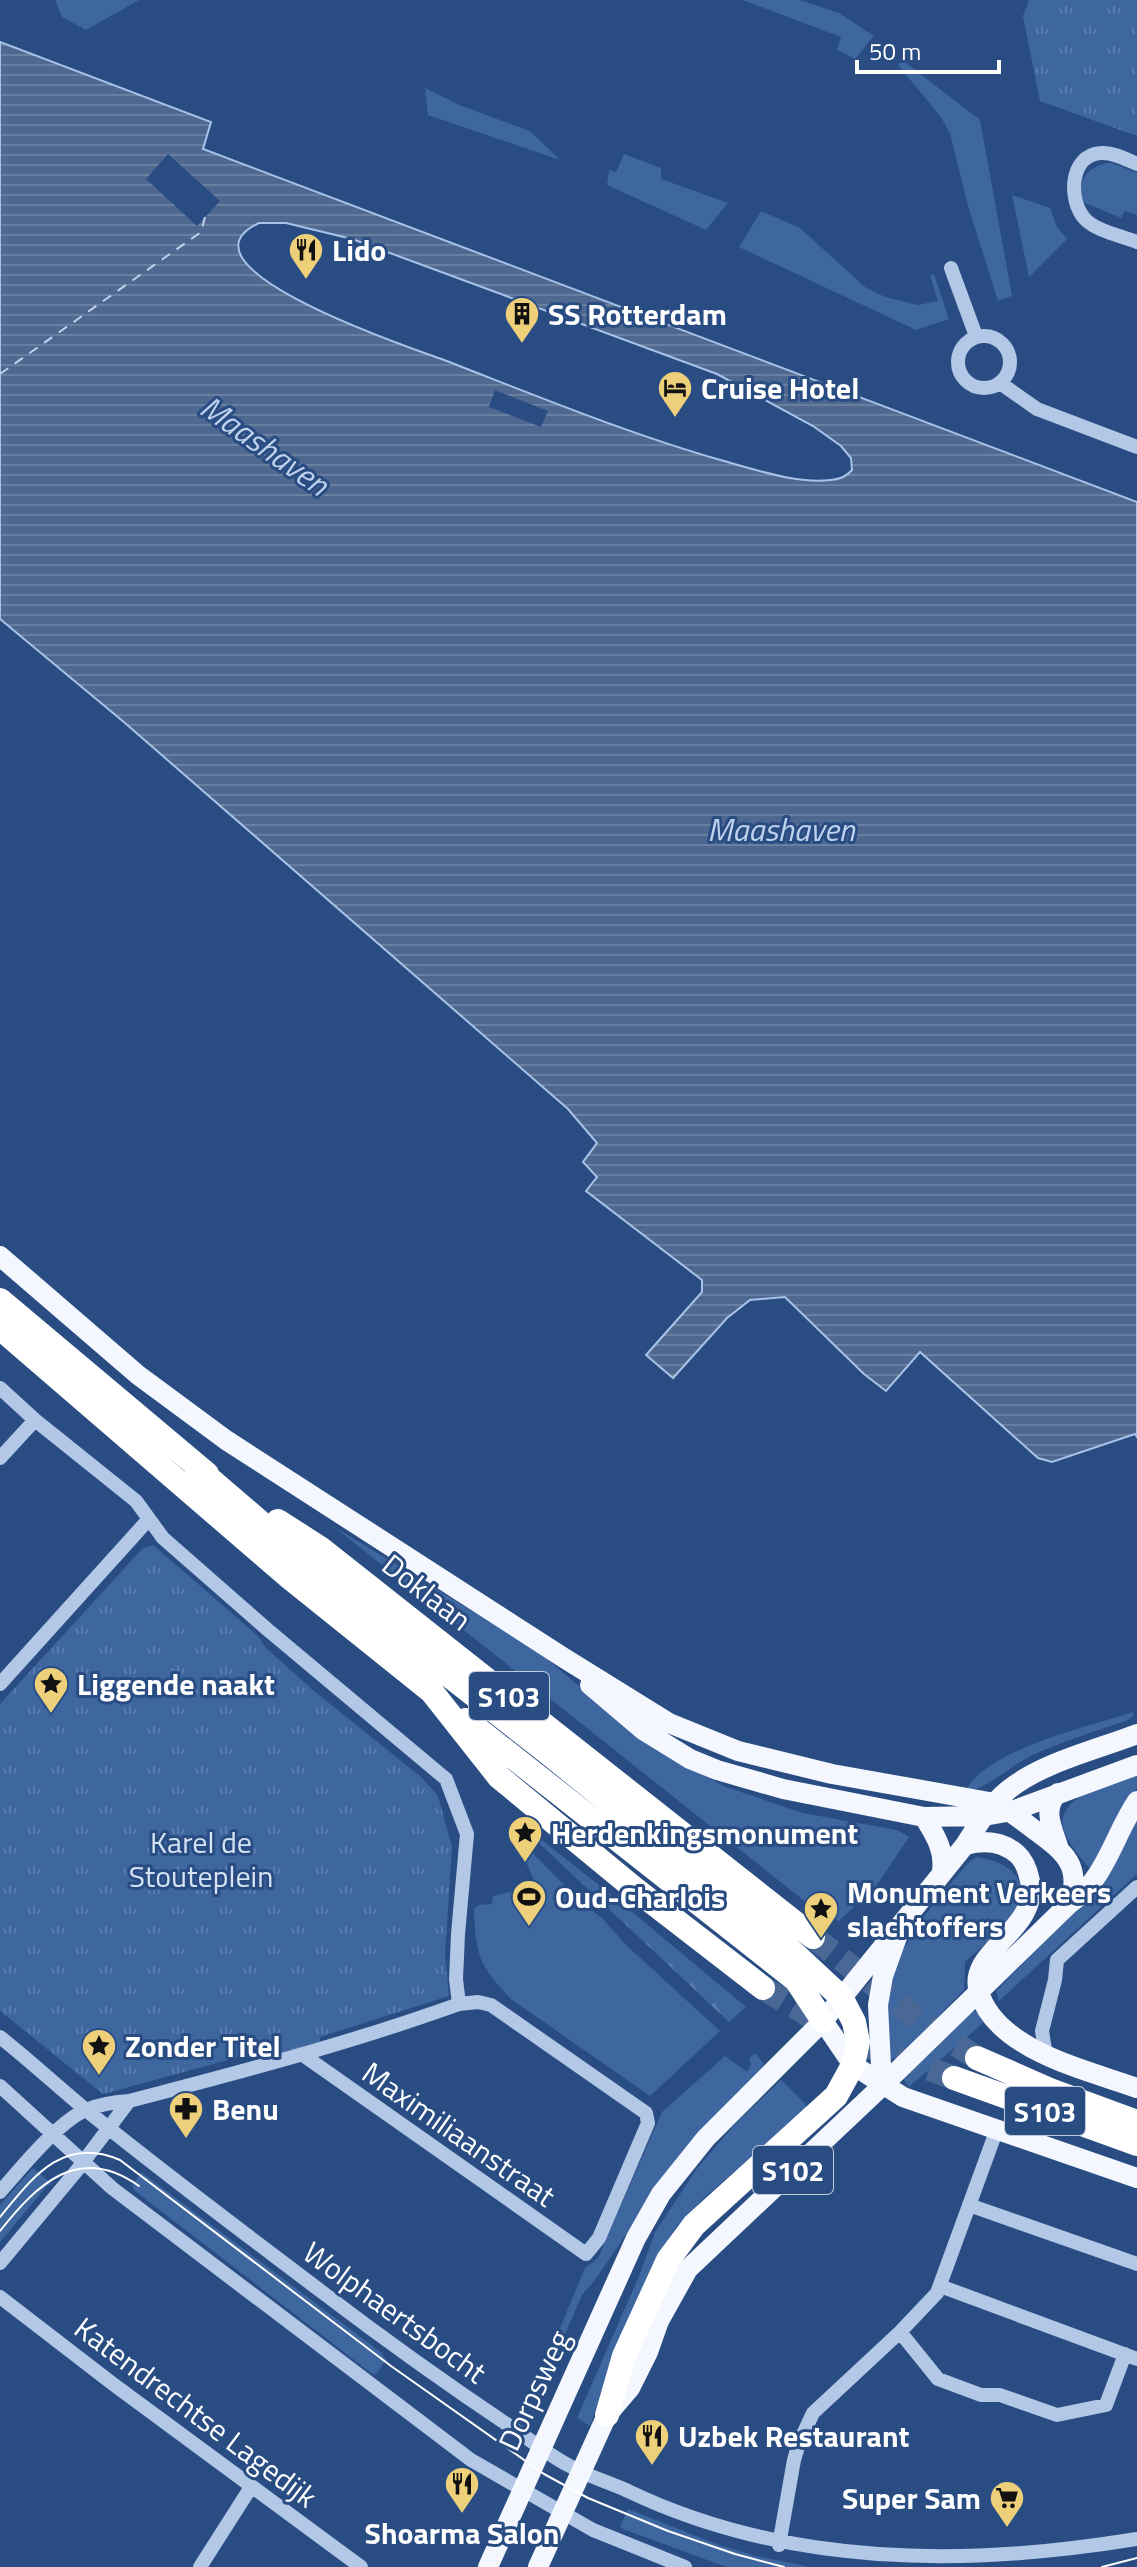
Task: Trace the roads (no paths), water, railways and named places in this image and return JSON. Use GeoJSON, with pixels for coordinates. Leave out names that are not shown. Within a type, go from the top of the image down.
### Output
{"type":"FeatureCollection","features":[{"type":"Feature","properties":{"kind":"highway","name":"Doklaan"},"geometry":{"type":"LineString","coordinates":[[0,1300],[196,1467],[320,1548],[813,1937]]}},
{"type":"Feature","properties":{"kind":"highway","name":"S103"},"geometry":{"type":"LineString","coordinates":[[0,1328],[290,1578],[432,1692],[499,1777],[635,1889],[763,1988]]}},
{"type":"Feature","properties":{"kind":"highway"},"geometry":{"type":"LineString","coordinates":[[196,1467],[338,1589],[547,1752],[783,1943],[841,1997],[854,2022],[858,2042],[853,2065],[836,2096],[694,2225],[668,2260],[624,2356],[607,2415]]}},
{"type":"Feature","properties":{"kind":"highway"},"geometry":{"type":"LineString","coordinates":[[432,1692],[796,1980],[823,2021]]}},
{"type":"Feature","properties":{"kind":"highway","name":"S103"},"geometry":{"type":"LineString","coordinates":[[977,2058],[1050,2090],[1137,2122]]}},
{"type":"Feature","properties":{"kind":"highway","name":"S103"},"geometry":{"type":"LineString","coordinates":[[954,2078],[1137,2144]]}},
{"type":"Feature","properties":{"kind":"main road","name":"Doklaan"},"geometry":{"type":"LineString","coordinates":[[0,1256],[138,1375],[205,1425],[669,1723],[738,1751],[997,1810],[1058,1846],[1074,1876],[1069,1904]]}},
{"type":"Feature","properties":{"kind":"main road","name":"Doklaan"},"geometry":{"type":"LineString","coordinates":[[564,1658],[630,1721],[690,1759],[717,1770],[783,1789],[924,1817],[997,1810]]}},
{"type":"Feature","properties":{"kind":"main road"},"geometry":{"type":"LineString","coordinates":[[942,1871],[997,1810],[1006,1792],[1028,1777],[1137,1734]]}},
{"type":"Feature","properties":{"kind":"main road"},"geometry":{"type":"LineString","coordinates":[[997,1810],[1058,1793],[1137,1765]]}},
{"type":"Feature","properties":{"kind":"main road"},"geometry":{"type":"LineString","coordinates":[[1058,1793],[1050,1800],[1048,1808],[1058,1846]]}},
{"type":"Feature","properties":{"kind":"main road"},"geometry":{"type":"LineString","coordinates":[[978,1991],[1091,1886],[1137,1801]]}},
{"type":"Feature","properties":{"kind":"main road"},"geometry":{"type":"LineString","coordinates":[[924,1817],[941,1847],[944,1859],[942,1871]]}},
{"type":"Feature","properties":{"kind":"main road"},"geometry":{"type":"LineString","coordinates":[[965,1845],[994,1842],[1009,1848],[1026,1866],[1031,1885],[1030,1905],[1026,1913],[980,1967],[978,1991],[997,2020],[1013,2036],[1046,2056],[1137,2088]]}},
{"type":"Feature","properties":{"kind":"main road","name":"S102"},"geometry":{"type":"LineString","coordinates":[[823,2021],[942,1871]]}},
{"type":"Feature","properties":{"kind":"main road"},"geometry":{"type":"LineString","coordinates":[[882,2086],[878,2005],[883,1976],[903,1920]]}},
{"type":"Feature","properties":{"kind":"main road","name":"S102"},"geometry":{"type":"LineString","coordinates":[[538,2567],[607,2415],[630,2388],[681,2279],[702,2253],[882,2086],[978,1991]]}},
{"type":"Feature","properties":{"kind":"main road"},"geometry":{"type":"LineString","coordinates":[[823,2021],[853,2065],[882,2086],[911,2100],[1137,2178]]}},
{"type":"Feature","properties":{"kind":"main road","name":"Dorpsweg"},"geometry":{"type":"LineString","coordinates":[[488,2567],[636,2238],[661,2194],[706,2138],[823,2021]]}},
{"type":"Feature","properties":{"kind":"street"},"geometry":{"type":"LineString","coordinates":[[1137,164],[1106,153],[1092,155],[1078,171],[1073,194],[1076,206],[1091,224],[1137,242]]}},
{"type":"Feature","properties":{"kind":"street"},"geometry":{"type":"LineString","coordinates":[[951,268],[976,336]]}},
{"type":"Feature","properties":{"kind":"street"},"geometry":{"type":"LineString","coordinates":[[976,336],[994,337],[1008,349],[1010,368],[1007,376],[1000,383],[985,389],[970,385],[957,364],[962,347],[976,336]]}},
{"type":"Feature","properties":{"kind":"street"},"geometry":{"type":"LineString","coordinates":[[1000,383],[1037,409],[1137,447]]}},
{"type":"Feature","properties":{"kind":"street"},"geometry":{"type":"LineString","coordinates":[[0,1388],[136,1501],[163,1538],[446,1779],[467,1834],[458,1934],[456,1979],[459,2004],[377,2034],[86,2110],[71,2118],[0,2192]]}},
{"type":"Feature","properties":{"kind":"street"},"geometry":{"type":"LineString","coordinates":[[0,1458],[35,1420]]}},
{"type":"Feature","properties":{"kind":"street"},"geometry":{"type":"LineString","coordinates":[[0,1684],[148,1520]]}},
{"type":"Feature","properties":{"kind":"street"},"geometry":{"type":"LineString","coordinates":[[1046,2056],[1042,2031],[1057,1960],[1137,1887]]}},
{"type":"Feature","properties":{"kind":"street","name":"Maximiliaanstraat"},"geometry":{"type":"LineString","coordinates":[[303,2055],[586,2254],[599,2238],[647,2127],[648,2118],[636,2105],[491,2005],[478,2002],[459,2004]]}},
{"type":"Feature","properties":{"kind":"street","name":"Wolphaertsbocht"},"geometry":{"type":"LineString","coordinates":[[0,2037],[86,2110],[401,2353],[581,2472],[653,2503],[741,2534],[779,2545],[870,2560],[957,2564],[1010,2561],[1068,2554],[1137,2539]]}},
{"type":"Feature","properties":{"kind":"street"},"geometry":{"type":"LineString","coordinates":[[0,2086],[112,2188],[471,2460],[562,2513],[630,2547],[685,2567]]}},
{"type":"Feature","properties":{"kind":"street"},"geometry":{"type":"LineString","coordinates":[[0,2263],[129,2101]]}},
{"type":"Feature","properties":{"kind":"street"},"geometry":{"type":"LineString","coordinates":[[779,2545],[794,2460],[813,2413],[933,2300],[997,2129]]}},
{"type":"Feature","properties":{"kind":"street"},"geometry":{"type":"LineString","coordinates":[[969,2205],[1137,2264]]}},
{"type":"Feature","properties":{"kind":"street"},"geometry":{"type":"LineString","coordinates":[[900,2332],[938,2379],[981,2395],[1000,2395],[1057,2415],[1106,2405],[1131,2356],[940,2286]]}},
{"type":"Feature","properties":{"kind":"street","name":"Katendrechtse Lagedijk"},"geometry":{"type":"LineString","coordinates":[[0,2297],[361,2567]]}},
{"type":"Feature","properties":{"kind":"street"},"geometry":{"type":"LineString","coordinates":[[200,2567],[251,2487]]}},
{"type":"Feature","properties":{"kind":"water","name":"Maashaven"},"geometry":{"type":"Polygon","coordinates":[[[0,42],[211,122],[203,149],[1137,502],[1137,1437],[1135,1434],[1052,1462],[1038,1458],[920,1352],[886,1391],[864,1374],[785,1297],[750,1300],[727,1318],[673,1378],[646,1355],[702,1292],[702,1280],[586,1191],[597,1177],[583,1162],[597,1143],[568,1109],[125,723],[0,619],[0,42]],[[259,223],[239,241],[245,262],[270,283],[307,305],[350,324],[618,427],[724,461],[777,475],[818,481],[837,479],[852,470],[851,458],[841,446],[813,426],[717,374],[352,239],[286,223],[259,223]]]}},
{"type":"Feature","properties":{"kind":"tunnel"},"geometry":{"type":"LineString","coordinates":[[813,1937],[923,2023],[977,2058]]}},
{"type":"Feature","properties":{"kind":"tunnel"},"geometry":{"type":"LineString","coordinates":[[763,1988],[830,2028]]}},
{"type":"Feature","properties":{"kind":"tunnel"},"geometry":{"type":"LineString","coordinates":[[862,2044],[954,2078]]}},
{"type":"Feature","properties":{"kind":"tram line"},"geometry":{"type":"LineString","coordinates":[[0,2217],[37,2175],[65,2157],[82,2153],[120,2160],[391,2366],[544,2474],[588,2498],[668,2531],[784,2567]]}},
{"type":"Feature","properties":{"kind":"tram line"},"geometry":{"type":"LineString","coordinates":[[0,2231],[44,2185],[78,2169],[97,2168],[139,2186]]}},
{"type":"Feature","properties":{"kind":"tram line"},"geometry":{"type":"LineString","coordinates":[[1102,2567],[1137,2558]]}},
{"type":"Feature","properties":{"kind":"place","name":"Lido"},"geometry":{"type":"Point","coordinates":[306,281]}},
{"type":"Feature","properties":{"kind":"place","name":"SS Rotterdam"},"geometry":{"type":"Point","coordinates":[522,345]}},
{"type":"Feature","properties":{"kind":"place","name":"Cruise Hotel"},"geometry":{"type":"Point","coordinates":[675,419]}},
{"type":"Feature","properties":{"kind":"place","name":"Liggende naakt"},"geometry":{"type":"Point","coordinates":[51,1715]}},
{"type":"Feature","properties":{"kind":"place","name":"Herdenkingsmonument"},"geometry":{"type":"Point","coordinates":[525,1864]}},
{"type":"Feature","properties":{"kind":"place","name":"Oud-Charlois"},"geometry":{"type":"Point","coordinates":[529,1928]}},
{"type":"Feature","properties":{"kind":"place","name":"Monument Verkeers slachtoffers"},"geometry":{"type":"Point","coordinates":[821,1940]}},
{"type":"Feature","properties":{"kind":"place","name":"Zonder Titel"},"geometry":{"type":"Point","coordinates":[99,2077]}},
{"type":"Feature","properties":{"kind":"place","name":"Benu"},"geometry":{"type":"Point","coordinates":[186,2140]}},
{"type":"Feature","properties":{"kind":"place","name":"Uzbek Restaurant"},"geometry":{"type":"Point","coordinates":[652,2467]}},
{"type":"Feature","properties":{"kind":"place","name":"Shoarma Salon"},"geometry":{"type":"Point","coordinates":[462,2515]}},
{"type":"Feature","properties":{"kind":"place","name":"Super Sam"},"geometry":{"type":"Point","coordinates":[1007,2529]}},
{"type":"Feature","properties":{"kind":"park label","name":"Karel de Stouteplein"},"geometry":{"type":"Point","coordinates":[201,1859]}}]}
